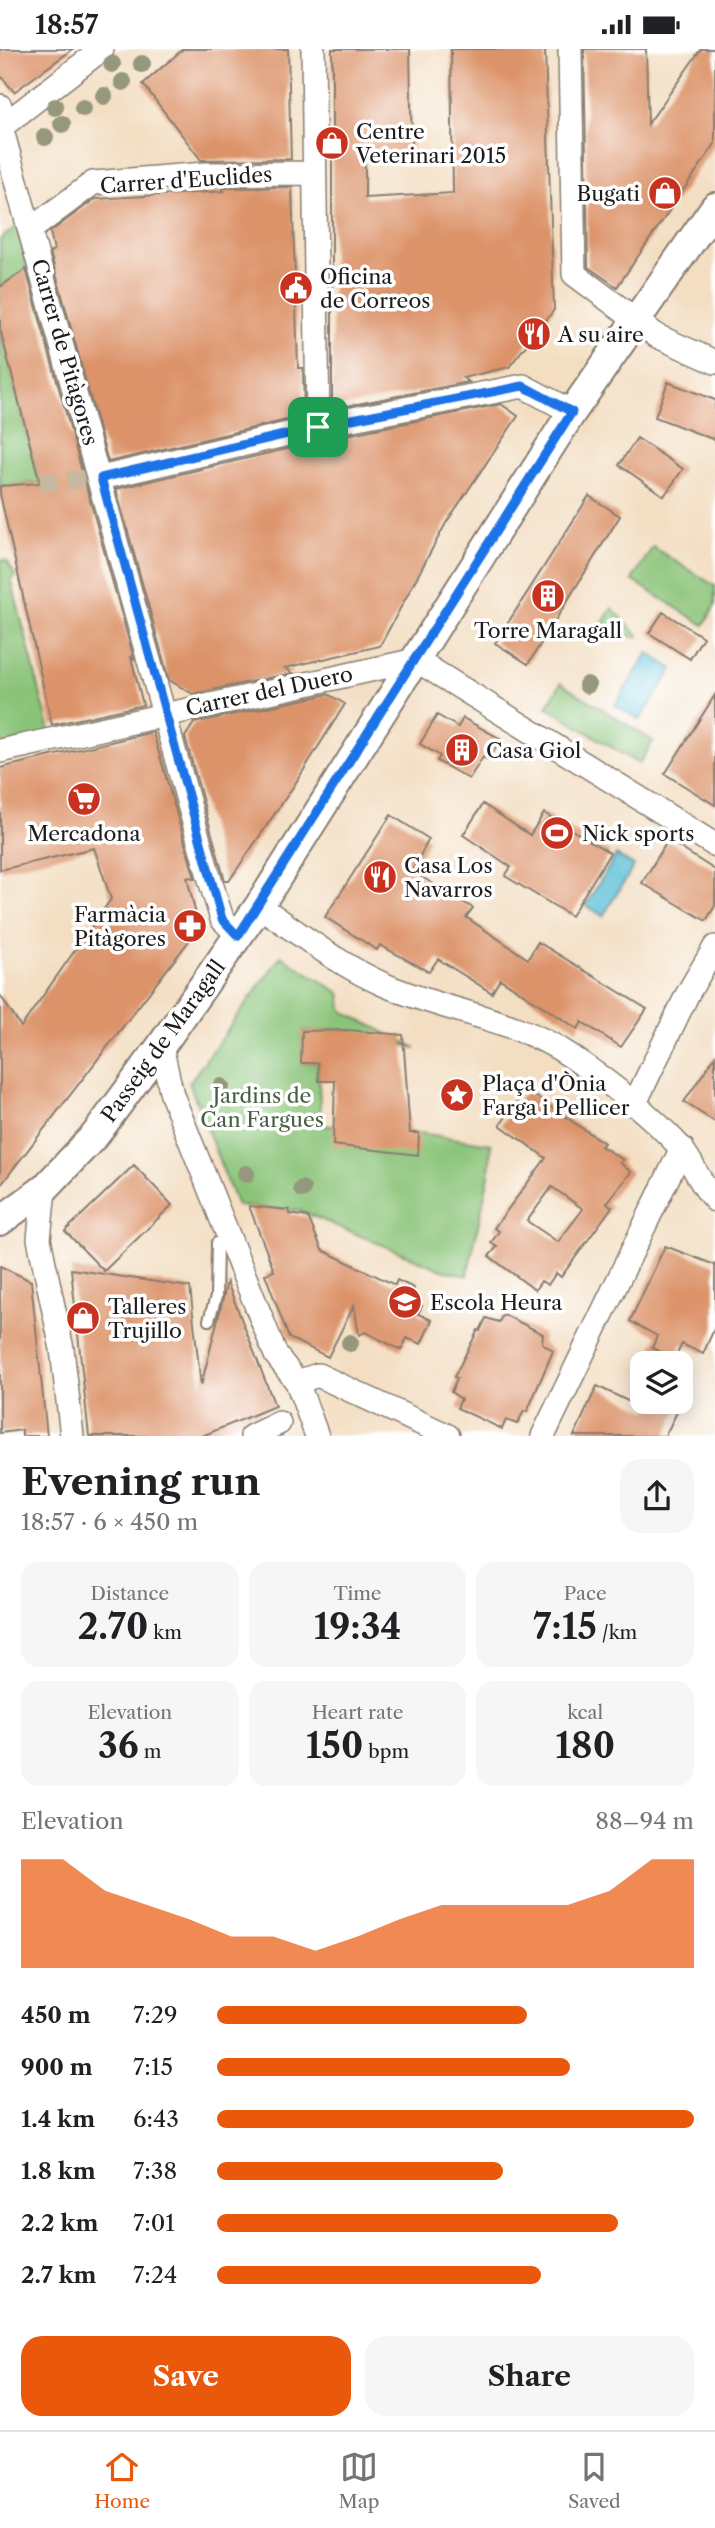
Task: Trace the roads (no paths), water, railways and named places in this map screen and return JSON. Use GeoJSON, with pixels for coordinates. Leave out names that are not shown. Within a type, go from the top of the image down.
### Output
{"type":"FeatureCollection","features":[{"type":"Feature","properties":{"kind":"street"},"geometry":{"type":"LineString","coordinates":[[0,127],[102,49]]}},
{"type":"Feature","properties":{"kind":"street"},"geometry":{"type":"LineString","coordinates":[[313,49],[318,427]]}},
{"type":"Feature","properties":{"kind":"street"},"geometry":{"type":"LineString","coordinates":[[570,49],[574,274],[656,336],[715,362]]}},
{"type":"Feature","properties":{"kind":"street","name":"Carrer de Pitàgores"},"geometry":{"type":"LineString","coordinates":[[0,106],[0,127],[101,478],[163,714],[222,919],[238,936]]}},
{"type":"Feature","properties":{"kind":"street","name":"Carrer d'Euclides"},"geometry":{"type":"LineString","coordinates":[[30,230],[93,183],[205,174],[314,173]]}},
{"type":"Feature","properties":{"kind":"street","name":"Passeig de Maragall"},"geometry":{"type":"LineString","coordinates":[[0,1221],[44,1189],[96,1134],[161,1047],[259,906],[572,412],[715,207]]}},
{"type":"Feature","properties":{"kind":"street"},"geometry":{"type":"LineString","coordinates":[[101,478],[318,427],[523,386],[572,412]]}},
{"type":"Feature","properties":{"kind":"street"},"geometry":{"type":"LineString","coordinates":[[416,660],[715,845]]}},
{"type":"Feature","properties":{"kind":"street","name":"Carrer del Duero"},"geometry":{"type":"LineString","coordinates":[[0,751],[416,660]]}},
{"type":"Feature","properties":{"kind":"street"},"geometry":{"type":"LineString","coordinates":[[259,906],[320,948],[384,985],[455,1010],[510,1025],[568,1055],[634,1105],[682,1148],[705,1190],[715,1200]]}},
{"type":"Feature","properties":{"kind":"street"},"geometry":{"type":"LineString","coordinates":[[634,1105],[688,993],[715,947]]}},
{"type":"Feature","properties":{"kind":"street"},"geometry":{"type":"LineString","coordinates":[[161,1047],[172,1095],[276,1355],[297,1382],[317,1436]]}},
{"type":"Feature","properties":{"kind":"street"},"geometry":{"type":"LineString","coordinates":[[543,1436],[682,1148]]}},
{"type":"Feature","properties":{"kind":"street"},"geometry":{"type":"LineString","coordinates":[[44,1189],[39,1239],[62,1349],[72,1436]]}},
{"type":"Feature","properties":{"kind":"street"},"geometry":{"type":"LineString","coordinates":[[297,1382],[318,1375],[448,1436]]}},
{"type":"Feature","properties":{"kind":"street"},"geometry":{"type":"LineString","coordinates":[[252,1436],[279,1423]]}},
{"type":"Feature","properties":{"kind":"lane"},"geometry":{"type":"LineString","coordinates":[[209,1320],[216,1297],[217,1243],[230,1237]]}},
{"type":"Feature","properties":{"kind":"water"},"geometry":{"type":"Polygon","coordinates":[[[648,653],[673,669],[640,720],[615,705],[648,653]]]}},
{"type":"Feature","properties":{"kind":"water"},"geometry":{"type":"Polygon","coordinates":[[[616,855],[634,866],[603,916],[586,905],[616,855]]]}},
{"type":"Feature","properties":{"kind":"tunnel"},"geometry":{"type":"LineString","coordinates":[[40,483],[94,478]]}},
{"type":"Feature","properties":{"kind":"place","name":"Centre Veterinari 2015"},"geometry":{"type":"Point","coordinates":[332,143]}},
{"type":"Feature","properties":{"kind":"place","name":"Bugati"},"geometry":{"type":"Point","coordinates":[665,193]}},
{"type":"Feature","properties":{"kind":"place","name":"Oficina de Correos"},"geometry":{"type":"Point","coordinates":[296,288]}},
{"type":"Feature","properties":{"kind":"place","name":"A su aire"},"geometry":{"type":"Point","coordinates":[534,334]}},
{"type":"Feature","properties":{"kind":"place","name":"Torre Maragall"},"geometry":{"type":"Point","coordinates":[548,596]}},
{"type":"Feature","properties":{"kind":"place","name":"Casa Giol"},"geometry":{"type":"Point","coordinates":[462,750]}},
{"type":"Feature","properties":{"kind":"place","name":"Mercadona"},"geometry":{"type":"Point","coordinates":[84,799]}},
{"type":"Feature","properties":{"kind":"place","name":"Nick sports"},"geometry":{"type":"Point","coordinates":[557,833]}},
{"type":"Feature","properties":{"kind":"place","name":"Casa Los Navarros"},"geometry":{"type":"Point","coordinates":[380,877]}},
{"type":"Feature","properties":{"kind":"place","name":"Farmàcia Pitàgores"},"geometry":{"type":"Point","coordinates":[190,926]}},
{"type":"Feature","properties":{"kind":"place","name":"Plaça d'Ònia Farga i Pellicer"},"geometry":{"type":"Point","coordinates":[457,1095]}},
{"type":"Feature","properties":{"kind":"place","name":"Escola Heura"},"geometry":{"type":"Point","coordinates":[405,1302]}},
{"type":"Feature","properties":{"kind":"place","name":"Talleres Trujillo"},"geometry":{"type":"Point","coordinates":[83,1318]}},
{"type":"Feature","properties":{"kind":"park label","name":"Jardins de Can Fargues"},"geometry":{"type":"Point","coordinates":[262,1107]}}]}
